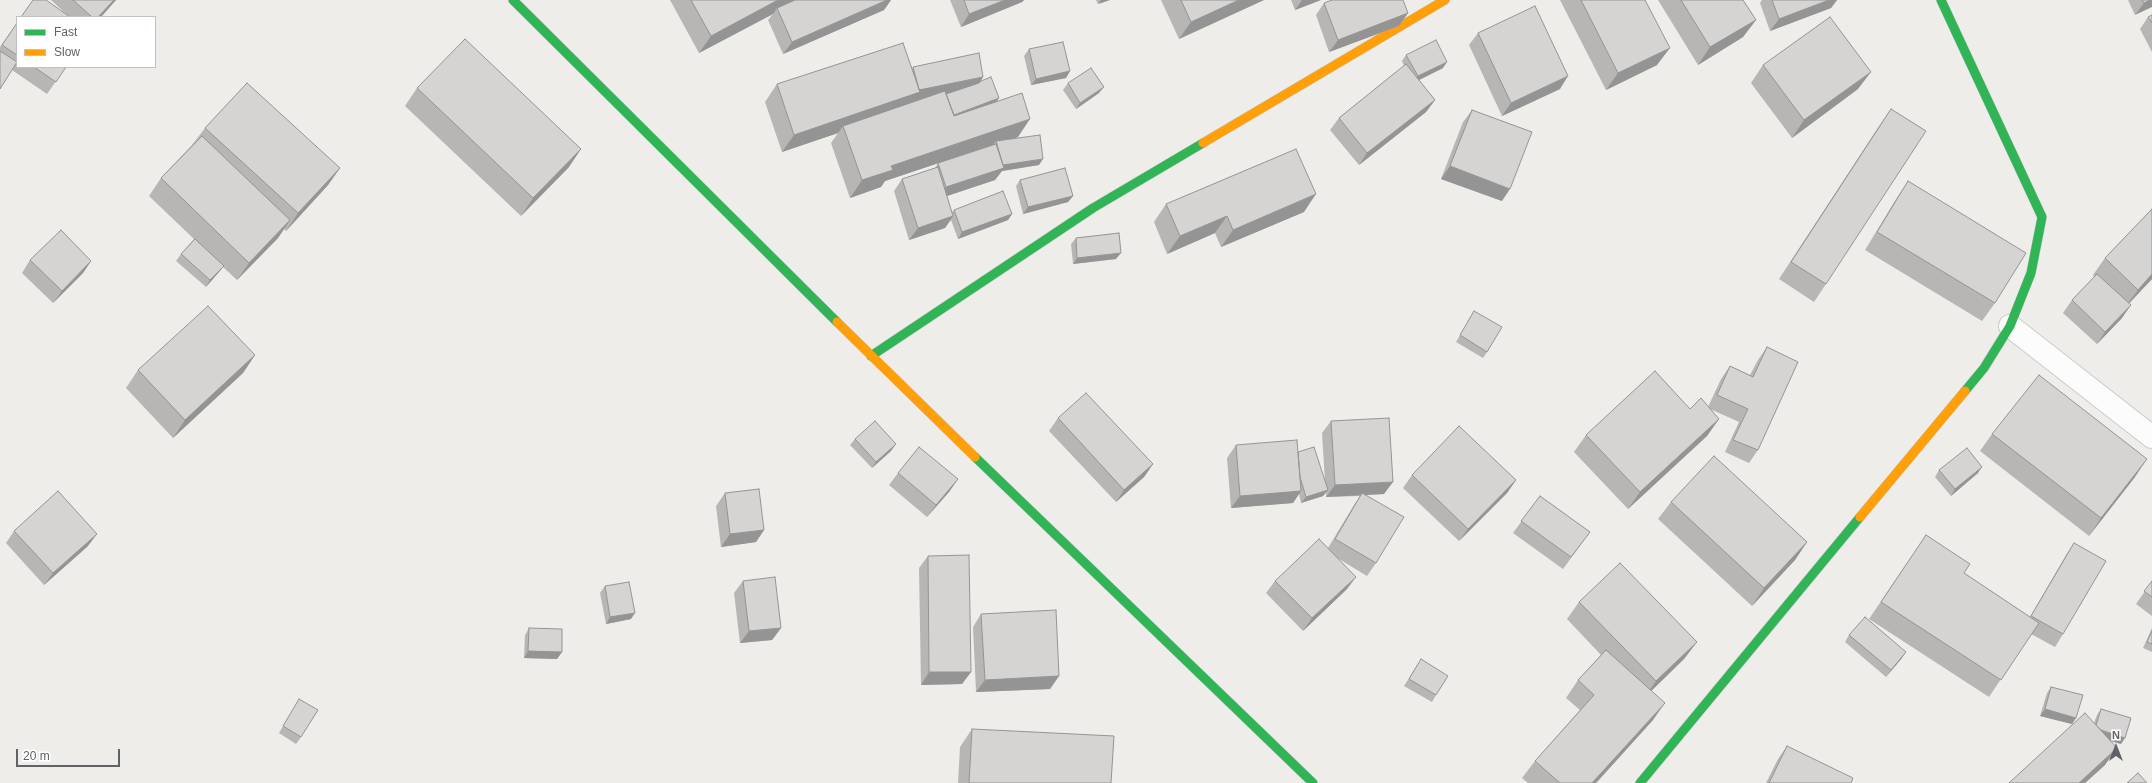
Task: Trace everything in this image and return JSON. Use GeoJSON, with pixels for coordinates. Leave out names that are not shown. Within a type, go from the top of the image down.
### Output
{"type":"FeatureCollection","features":[{"type":"Feature","properties":{"kind":"street"},"geometry":{"type":"LineString","coordinates":[[513,0],[871,356],[1313,783]]}},
{"type":"Feature","properties":{"kind":"street"},"geometry":{"type":"LineString","coordinates":[[871,356],[1093,208],[1445,0]]}},
{"type":"Feature","properties":{"kind":"street"},"geometry":{"type":"LineString","coordinates":[[1640,783],[1984,368],[2010,326],[2031,273],[2042,217],[1941,0]]}},
{"type":"Feature","properties":{"kind":"street"},"geometry":{"type":"LineString","coordinates":[[2010,326],[2152,437]]}},
{"type":"Feature","properties":{"kind":"building"},"geometry":{"type":"Polygon","coordinates":[[[33,0],[46,0],[69,16],[22,16],[33,0]]]}},
{"type":"Feature","properties":{"kind":"building"},"geometry":{"type":"Polygon","coordinates":[[[73,0],[114,0],[99,16],[91,16],[73,0]]]}},
{"type":"Feature","properties":{"kind":"building"},"geometry":{"type":"Polygon","coordinates":[[[691,0],[778,0],[711,36],[691,0]]]}},
{"type":"Feature","properties":{"kind":"building"},"geometry":{"type":"Polygon","coordinates":[[[795,0],[887,0],[792,42],[777,8],[795,0]]]}},
{"type":"Feature","properties":{"kind":"building"},"geometry":{"type":"Polygon","coordinates":[[[964,0],[1005,0],[969,14],[964,0]]]}},
{"type":"Feature","properties":{"kind":"building"},"geometry":{"type":"Polygon","coordinates":[[[1181,0],[1239,0],[1191,22],[1181,0]]]}},
{"type":"Feature","properties":{"kind":"building"},"geometry":{"type":"Polygon","coordinates":[[[1332,0],[1403,0],[1408,13],[1338,40],[1324,3],[1332,0]]]}},
{"type":"Feature","properties":{"kind":"building"},"geometry":{"type":"Polygon","coordinates":[[[1581,0],[1645,0],[1670,48],[1618,73],[1581,0]]]}},
{"type":"Feature","properties":{"kind":"building"},"geometry":{"type":"Polygon","coordinates":[[[1681,0],[1743,0],[1756,20],[1710,47],[1681,0]]]}},
{"type":"Feature","properties":{"kind":"building"},"geometry":{"type":"Polygon","coordinates":[[[1772,0],[1829,0],[1779,19],[1772,0]]]}},
{"type":"Feature","properties":{"kind":"building"},"geometry":{"type":"Polygon","coordinates":[[[2142,0],[2150,0],[2144,3],[2142,0]]]}},
{"type":"Feature","properties":{"kind":"building"},"geometry":{"type":"Polygon","coordinates":[[[1535,6],[1568,76],[1511,103],[1478,33],[1535,6]]]}},
{"type":"Feature","properties":{"kind":"building"},"geometry":{"type":"Polygon","coordinates":[[[2152,15],[2152,23],[2148,17],[2152,15]]]}},
{"type":"Feature","properties":{"kind":"building"},"geometry":{"type":"Polygon","coordinates":[[[1830,17],[1871,72],[1804,120],[1763,65],[1830,17]]]}},
{"type":"Feature","properties":{"kind":"building"},"geometry":{"type":"Polygon","coordinates":[[[16,24],[16,54],[2,45],[16,24]]]}},
{"type":"Feature","properties":{"kind":"building"},"geometry":{"type":"Polygon","coordinates":[[[465,39],[581,149],[533,198],[417,88],[465,39]]]}},
{"type":"Feature","properties":{"kind":"building"},"geometry":{"type":"Polygon","coordinates":[[[1436,40],[1447,62],[1418,76],[1406,55],[1436,40]]]}},
{"type":"Feature","properties":{"kind":"building"},"geometry":{"type":"Polygon","coordinates":[[[1063,42],[1070,71],[1036,79],[1029,49],[1063,42]]]}},
{"type":"Feature","properties":{"kind":"building"},"geometry":{"type":"Polygon","coordinates":[[[903,43],[920,92],[794,135],[777,84],[903,43]]]}},
{"type":"Feature","properties":{"kind":"building"},"geometry":{"type":"Polygon","coordinates":[[[0,51],[16,61],[16,64],[0,89],[0,51]]]}},
{"type":"Feature","properties":{"kind":"building"},"geometry":{"type":"Polygon","coordinates":[[[979,53],[983,77],[919,90],[913,67],[979,53]]]}},
{"type":"Feature","properties":{"kind":"building"},"geometry":{"type":"Polygon","coordinates":[[[1406,64],[1435,100],[1367,153],[1339,118],[1406,64]]]}},
{"type":"Feature","properties":{"kind":"building"},"geometry":{"type":"Polygon","coordinates":[[[35,68],[65,68],[56,82],[35,68]]]}},
{"type":"Feature","properties":{"kind":"building"},"geometry":{"type":"Polygon","coordinates":[[[1091,68],[1104,87],[1080,103],[1068,83],[1091,68]]]}},
{"type":"Feature","properties":{"kind":"building"},"geometry":{"type":"Polygon","coordinates":[[[991,77],[999,98],[954,115],[946,94],[979,83],[991,77]]]}},
{"type":"Feature","properties":{"kind":"building"},"geometry":{"type":"Polygon","coordinates":[[[247,83],[340,168],[298,213],[205,128],[247,83]]]}},
{"type":"Feature","properties":{"kind":"building"},"geometry":{"type":"Polygon","coordinates":[[[945,91],[954,116],[1022,93],[1030,119],[891,166],[893,170],[862,180],[843,126],[945,91]]]}},
{"type":"Feature","properties":{"kind":"building"},"geometry":{"type":"Polygon","coordinates":[[[1891,109],[1926,131],[1826,284],[1791,262],[1891,109]]]}},
{"type":"Feature","properties":{"kind":"building"},"geometry":{"type":"Polygon","coordinates":[[[1472,110],[1532,132],[1510,189],[1450,166],[1472,110]]]}},
{"type":"Feature","properties":{"kind":"building"},"geometry":{"type":"Polygon","coordinates":[[[1040,135],[1043,159],[1003,165],[996,141],[1040,135]]]}},
{"type":"Feature","properties":{"kind":"building"},"geometry":{"type":"Polygon","coordinates":[[[202,136],[290,220],[249,263],[161,178],[202,136]]]}},
{"type":"Feature","properties":{"kind":"building"},"geometry":{"type":"Polygon","coordinates":[[[996,144],[1004,168],[946,187],[938,163],[996,144]]]}},
{"type":"Feature","properties":{"kind":"building"},"geometry":{"type":"Polygon","coordinates":[[[1296,149],[1316,194],[1233,230],[1227,216],[1180,236],[1166,204],[1296,149]]]}},
{"type":"Feature","properties":{"kind":"building"},"geometry":{"type":"Polygon","coordinates":[[[938,167],[953,216],[918,228],[902,179],[938,167]]]}},
{"type":"Feature","properties":{"kind":"building"},"geometry":{"type":"Polygon","coordinates":[[[1065,168],[1073,196],[1028,207],[1020,180],[1065,168]]]}},
{"type":"Feature","properties":{"kind":"building"},"geometry":{"type":"Polygon","coordinates":[[[1908,181],[2026,253],[1995,303],[1877,232],[1908,181]]]}},
{"type":"Feature","properties":{"kind":"building"},"geometry":{"type":"Polygon","coordinates":[[[1003,191],[1012,214],[962,232],[954,210],[1003,191]]]}},
{"type":"Feature","properties":{"kind":"building"},"geometry":{"type":"Polygon","coordinates":[[[2152,209],[2152,274],[2138,290],[2105,258],[2152,209]]]}},
{"type":"Feature","properties":{"kind":"building"},"geometry":{"type":"Polygon","coordinates":[[[61,230],[91,261],[62,291],[30,260],[61,230]]]}},
{"type":"Feature","properties":{"kind":"building"},"geometry":{"type":"Polygon","coordinates":[[[1119,233],[1121,253],[1077,258],[1076,238],[1119,233]]]}},
{"type":"Feature","properties":{"kind":"building"},"geometry":{"type":"Polygon","coordinates":[[[195,239],[224,266],[210,280],[181,254],[195,239]]]}},
{"type":"Feature","properties":{"kind":"building"},"geometry":{"type":"Polygon","coordinates":[[[2097,274],[2131,305],[2105,332],[2072,300],[2097,274]]]}},
{"type":"Feature","properties":{"kind":"building"},"geometry":{"type":"Polygon","coordinates":[[[208,306],[255,355],[185,420],[138,370],[208,306]]]}},
{"type":"Feature","properties":{"kind":"building"},"geometry":{"type":"Polygon","coordinates":[[[1474,311],[1502,327],[1487,352],[1460,335],[1474,311]]]}},
{"type":"Feature","properties":{"kind":"building"},"geometry":{"type":"Polygon","coordinates":[[[1767,347],[1798,362],[1758,450],[1733,440],[1748,409],[1717,395],[1730,366],[1753,377],[1767,347]]]}},
{"type":"Feature","properties":{"kind":"building"},"geometry":{"type":"Polygon","coordinates":[[[1655,371],[1690,409],[1701,398],[1719,419],[1640,492],[1586,435],[1655,371]]]}},
{"type":"Feature","properties":{"kind":"building"},"geometry":{"type":"Polygon","coordinates":[[[2039,375],[2147,459],[2101,518],[1992,434],[2039,375]]]}},
{"type":"Feature","properties":{"kind":"building"},"geometry":{"type":"Polygon","coordinates":[[[1086,393],[1153,464],[1124,490],[1058,418],[1086,393]]]}},
{"type":"Feature","properties":{"kind":"building"},"geometry":{"type":"Polygon","coordinates":[[[1389,418],[1393,482],[1335,485],[1331,421],[1389,418]]]}},
{"type":"Feature","properties":{"kind":"building"},"geometry":{"type":"Polygon","coordinates":[[[875,421],[896,444],[876,462],[855,439],[875,421]]]}},
{"type":"Feature","properties":{"kind":"building"},"geometry":{"type":"Polygon","coordinates":[[[1459,426],[1516,480],[1468,529],[1412,475],[1459,426]]]}},
{"type":"Feature","properties":{"kind":"building"},"geometry":{"type":"Polygon","coordinates":[[[1297,440],[1301,491],[1240,496],[1236,445],[1297,440]]]}},
{"type":"Feature","properties":{"kind":"building"},"geometry":{"type":"Polygon","coordinates":[[[919,447],[958,479],[936,505],[898,473],[919,447]]]}},
{"type":"Feature","properties":{"kind":"building"},"geometry":{"type":"Polygon","coordinates":[[[1314,447],[1328,490],[1306,497],[1300,477],[1298,452],[1314,447]]]}},
{"type":"Feature","properties":{"kind":"building"},"geometry":{"type":"Polygon","coordinates":[[[1967,448],[1982,467],[1955,489],[1939,470],[1967,448]]]}},
{"type":"Feature","properties":{"kind":"building"},"geometry":{"type":"Polygon","coordinates":[[[1714,456],[1807,542],[1764,588],[1671,502],[1714,456]]]}},
{"type":"Feature","properties":{"kind":"building"},"geometry":{"type":"Polygon","coordinates":[[[759,489],[764,530],[730,534],[725,493],[759,489]]]}},
{"type":"Feature","properties":{"kind":"building"},"geometry":{"type":"Polygon","coordinates":[[[58,491],[97,534],[53,573],[14,531],[58,491]]]}},
{"type":"Feature","properties":{"kind":"building"},"geometry":{"type":"Polygon","coordinates":[[[1362,493],[1404,517],[1376,563],[1335,539],[1362,493]]]}},
{"type":"Feature","properties":{"kind":"building"},"geometry":{"type":"Polygon","coordinates":[[[1540,496],[1590,532],[1571,557],[1521,521],[1540,496]]]}},
{"type":"Feature","properties":{"kind":"building"},"geometry":{"type":"Polygon","coordinates":[[[1926,535],[1970,564],[1964,573],[2039,623],[2001,680],[1881,602],[1926,535]]]}},
{"type":"Feature","properties":{"kind":"building"},"geometry":{"type":"Polygon","coordinates":[[[1319,539],[1356,577],[1312,618],[1275,581],[1319,539]]]}},
{"type":"Feature","properties":{"kind":"building"},"geometry":{"type":"Polygon","coordinates":[[[2074,543],[2106,561],[2063,634],[2031,616],[2074,543]]]}},
{"type":"Feature","properties":{"kind":"building"},"geometry":{"type":"Polygon","coordinates":[[[969,555],[971,672],[929,672],[928,556],[969,555]]]}},
{"type":"Feature","properties":{"kind":"building"},"geometry":{"type":"Polygon","coordinates":[[[1620,563],[1697,642],[1656,681],[1579,602],[1620,563]]]}},
{"type":"Feature","properties":{"kind":"building"},"geometry":{"type":"Polygon","coordinates":[[[775,577],[781,628],[749,631],[743,581],[775,577]]]}},
{"type":"Feature","properties":{"kind":"building"},"geometry":{"type":"Polygon","coordinates":[[[2152,581],[2152,597],[2144,591],[2152,581]]]}},
{"type":"Feature","properties":{"kind":"building"},"geometry":{"type":"Polygon","coordinates":[[[629,582],[635,613],[610,617],[605,586],[629,582]]]}},
{"type":"Feature","properties":{"kind":"building"},"geometry":{"type":"Polygon","coordinates":[[[1056,610],[1059,676],[985,680],[981,614],[1056,610]]]}},
{"type":"Feature","properties":{"kind":"building"},"geometry":{"type":"Polygon","coordinates":[[[1865,617],[1906,652],[1891,670],[1849,635],[1865,617]]]}},
{"type":"Feature","properties":{"kind":"building"},"geometry":{"type":"Polygon","coordinates":[[[529,628],[562,629],[562,652],[528,651],[529,628]]]}},
{"type":"Feature","properties":{"kind":"building"},"geometry":{"type":"Polygon","coordinates":[[[2152,631],[2152,644],[2147,642],[2152,631]]]}},
{"type":"Feature","properties":{"kind":"building"},"geometry":{"type":"Polygon","coordinates":[[[1606,650],[1665,703],[1592,783],[1560,783],[1535,761],[1594,695],[1578,680],[1606,650]]]}},
{"type":"Feature","properties":{"kind":"building"},"geometry":{"type":"Polygon","coordinates":[[[1421,659],[1448,676],[1436,695],[1409,679],[1421,659]]]}},
{"type":"Feature","properties":{"kind":"building"},"geometry":{"type":"Polygon","coordinates":[[[2051,687],[2083,695],[2076,718],[2045,709],[2051,687]]]}},
{"type":"Feature","properties":{"kind":"building"},"geometry":{"type":"Polygon","coordinates":[[[299,699],[318,710],[301,737],[283,726],[299,699]]]}},
{"type":"Feature","properties":{"kind":"building"},"geometry":{"type":"Polygon","coordinates":[[[2101,709],[2131,718],[2125,738],[2101,730],[2096,725],[2101,709]]]}},
{"type":"Feature","properties":{"kind":"building"},"geometry":{"type":"Polygon","coordinates":[[[2085,713],[2117,748],[2079,783],[2009,783],[2085,713]]]}},
{"type":"Feature","properties":{"kind":"building"},"geometry":{"type":"Polygon","coordinates":[[[972,729],[1114,736],[1111,783],[969,783],[972,729]]]}},
{"type":"Feature","properties":{"kind":"building"},"geometry":{"type":"Polygon","coordinates":[[[1787,746],[1853,778],[1851,783],[1769,783],[1787,746]]]}},
{"type":"Feature","properties":{"kind":"building"},"geometry":{"type":"Polygon","coordinates":[[[2138,773],[2147,783],[2127,783],[2138,773]]]}},
{"type":"Feature","properties":{"kind":"traffic: fast"},"geometry":{"type":"LineString","coordinates":[[513,0],[837,322]]}},
{"type":"Feature","properties":{"kind":"traffic: fast"},"geometry":{"type":"LineString","coordinates":[[1941,0],[2042,217],[2031,273],[2010,326],[1984,368],[1965,391]]}},
{"type":"Feature","properties":{"kind":"traffic: fast"},"geometry":{"type":"LineString","coordinates":[[871,356],[1093,208],[1203,143]]}},
{"type":"Feature","properties":{"kind":"traffic: fast"},"geometry":{"type":"LineString","coordinates":[[975,457],[1313,783]]}},
{"type":"Feature","properties":{"kind":"traffic: fast"},"geometry":{"type":"LineString","coordinates":[[1640,783],[1860,517]]}},
{"type":"Feature","properties":{"kind":"traffic: slow"},"geometry":{"type":"LineString","coordinates":[[1203,143],[1445,0]]}},
{"type":"Feature","properties":{"kind":"traffic: slow"},"geometry":{"type":"LineString","coordinates":[[837,322],[975,457]]}},
{"type":"Feature","properties":{"kind":"traffic: slow"},"geometry":{"type":"LineString","coordinates":[[1860,517],[1965,391]]}}]}
